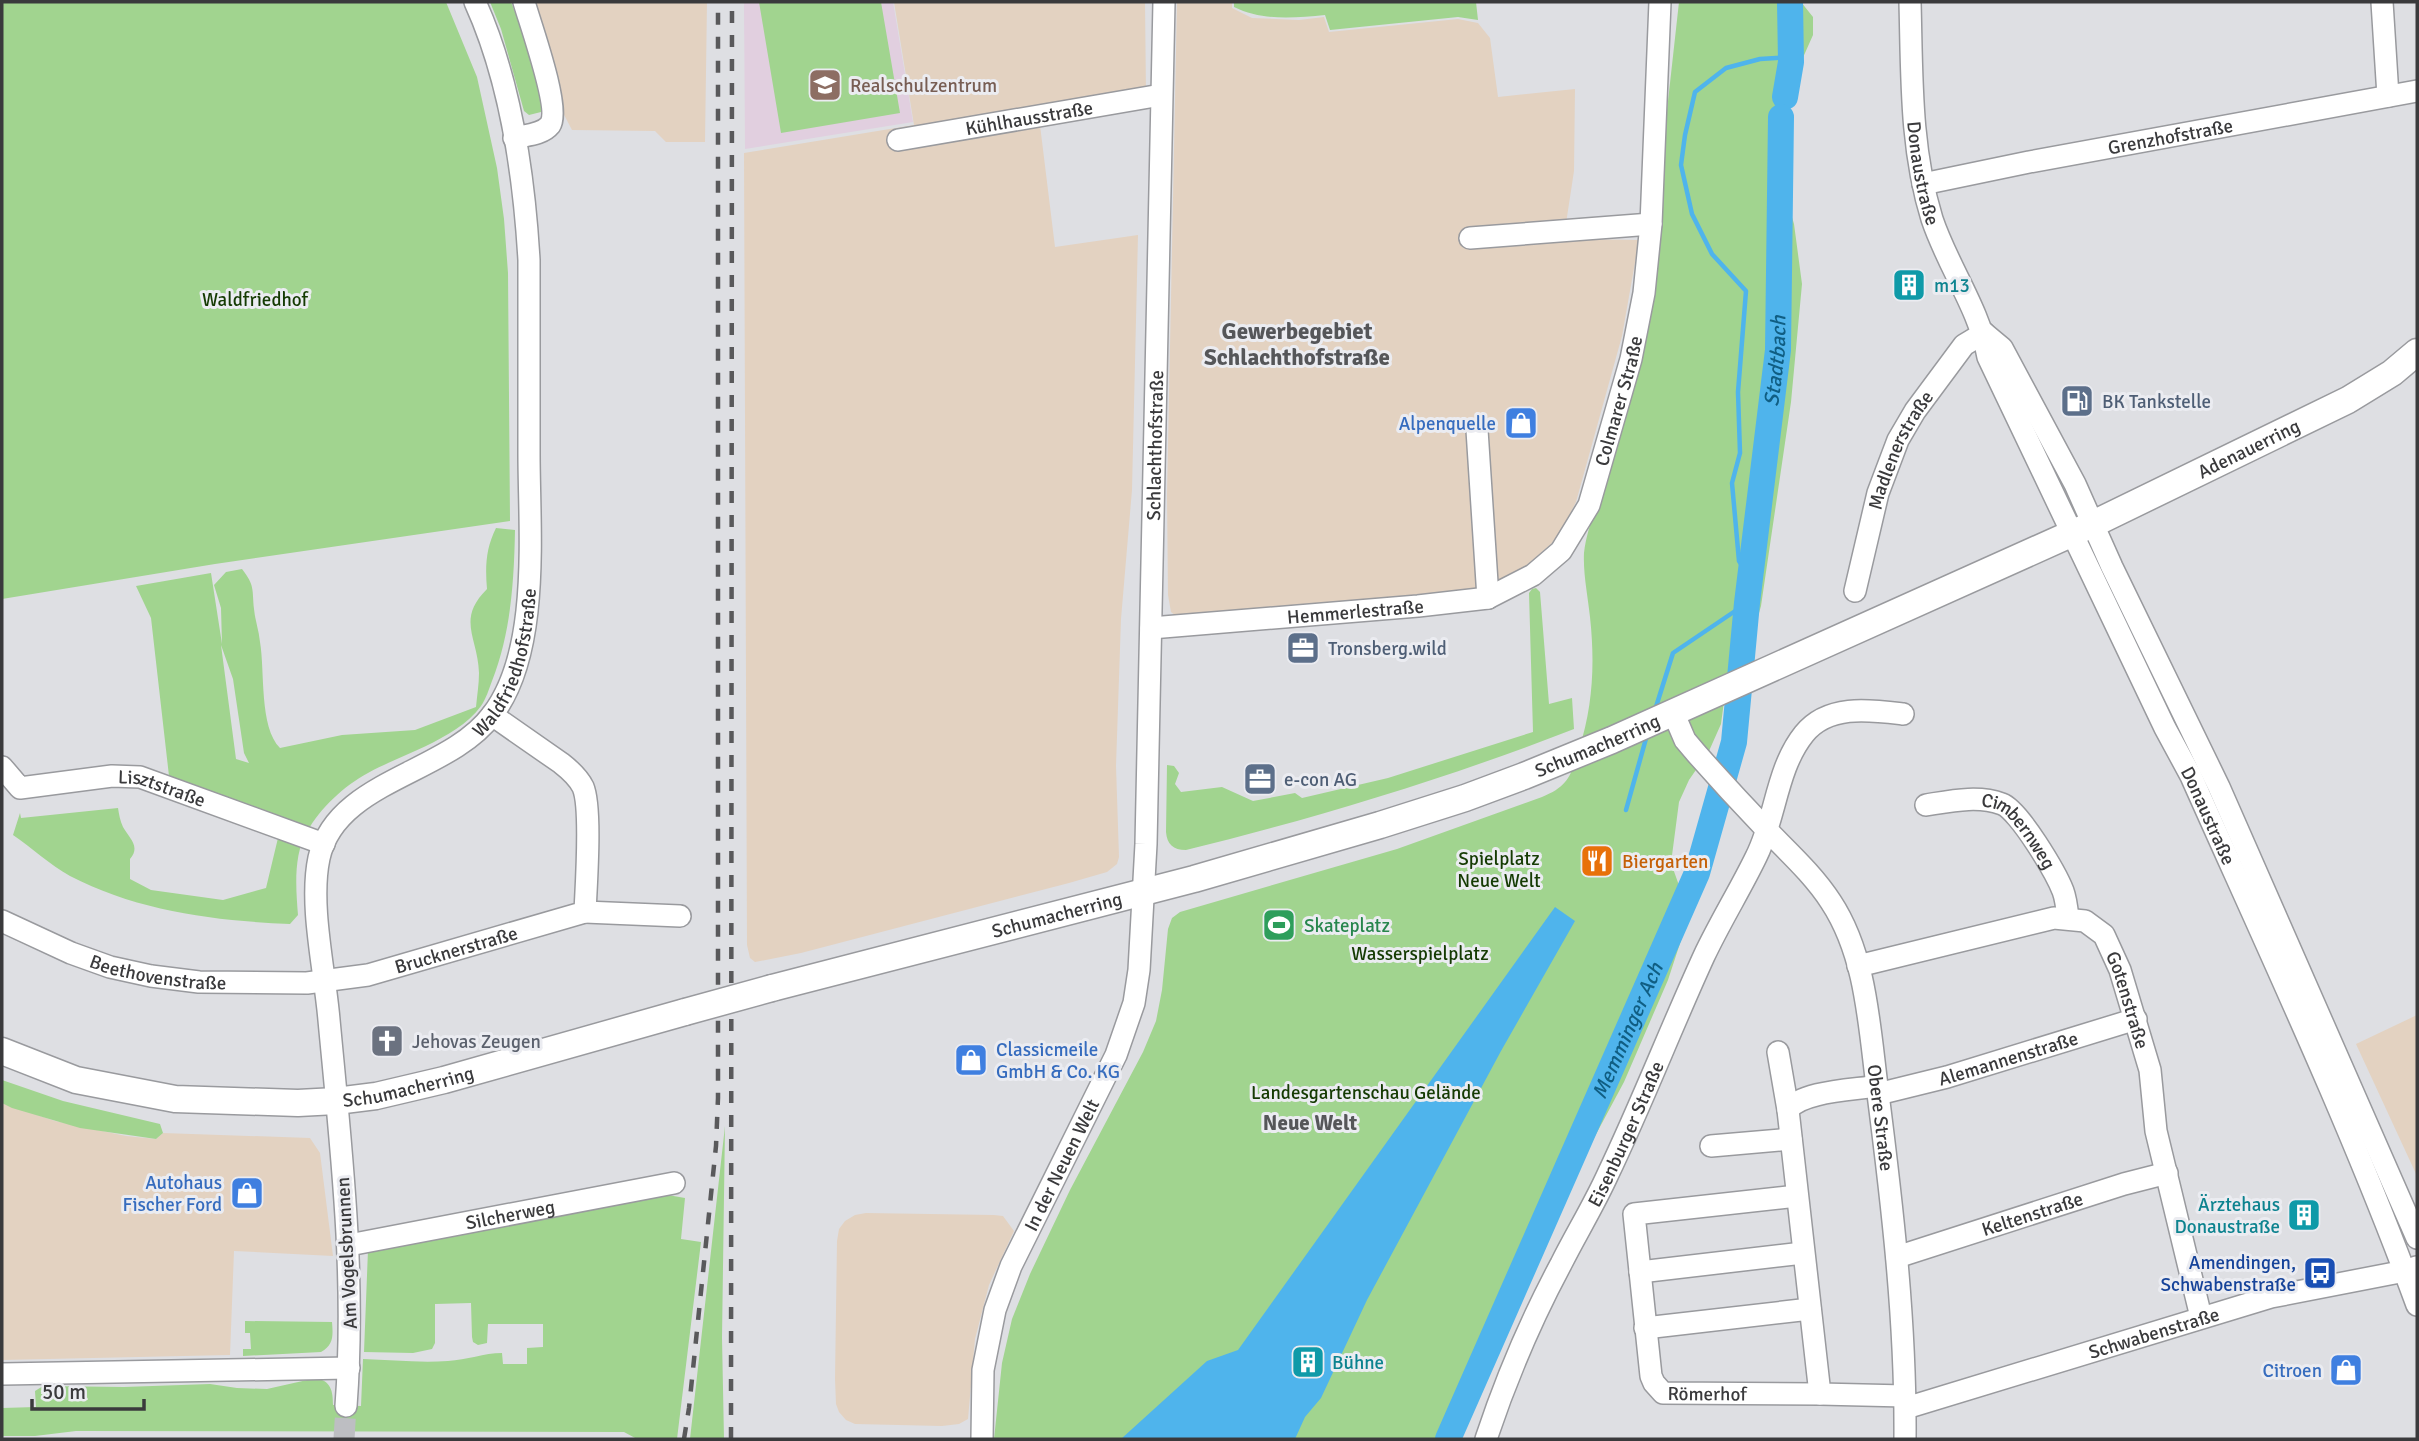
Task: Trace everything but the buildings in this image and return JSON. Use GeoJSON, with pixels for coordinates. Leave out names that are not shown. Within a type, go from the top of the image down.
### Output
{"type":"FeatureCollection","features":[{"type":"Feature","properties":{"kind":"main road","name":"Adenauerring"},"geometry":{"type":"LineString","coordinates":[[2083,528],[2348,400],[2392,373],[2417,352]]}},
{"type":"Feature","properties":{"kind":"main road","name":"Schumacherring"},"geometry":{"type":"LineString","coordinates":[[2,1051],[76,1080],[175,1099],[336,1101],[376,1096],[444,1080],[772,988],[1145,892],[1333,839],[1465,798],[1612,740],[2083,528]]}},
{"type":"Feature","properties":{"kind":"street","name":"Waldfriedhofstraße"},"geometry":{"type":"LineString","coordinates":[[336,1101],[317,882],[324,844],[340,817],[360,800],[465,743],[492,715],[505,695],[519,657],[528,590],[529,260],[525,213],[514,138],[499,67],[475,2]]}},
{"type":"Feature","properties":{"kind":"street"},"geometry":{"type":"LineString","coordinates":[[514,138],[538,133],[550,125],[554,111],[524,2]]}},
{"type":"Feature","properties":{"kind":"street","name":"Schlachthofstraße"},"geometry":{"type":"LineString","coordinates":[[1145,892],[1164,2]]}},
{"type":"Feature","properties":{"kind":"street","name":"Colmarer Straße"},"geometry":{"type":"LineString","coordinates":[[1549,562],[1570,539],[1589,505],[1636,334],[1647,272],[1651,224],[1660,2]]}},
{"type":"Feature","properties":{"kind":"street","name":"Donaustraße"},"geometry":{"type":"LineString","coordinates":[[1910,2],[1914,130],[1923,184],[1943,247],[1984,333],[1988,357],[2083,528],[2254,863],[2417,1238]]}},
{"type":"Feature","properties":{"kind":"street"},"geometry":{"type":"LineString","coordinates":[[2382,2],[2388,96]]}},
{"type":"Feature","properties":{"kind":"street","name":"Grenzhofstraße"},"geometry":{"type":"LineString","coordinates":[[1923,184],[2417,91]]}},
{"type":"Feature","properties":{"kind":"street","name":"Kühlhausstraße"},"geometry":{"type":"LineString","coordinates":[[898,140],[1161,95]]}},
{"type":"Feature","properties":{"kind":"street"},"geometry":{"type":"LineString","coordinates":[[1470,238],[1651,224]]}},
{"type":"Feature","properties":{"kind":"street","name":"Madlenerstraße"},"geometry":{"type":"LineString","coordinates":[[1855,591],[1878,493],[1898,440],[1914,411],[1964,345],[1984,333]]}},
{"type":"Feature","properties":{"kind":"street"},"geometry":{"type":"LineString","coordinates":[[1477,430],[1488,598]]}},
{"type":"Feature","properties":{"kind":"street","name":"Donaustraße"},"geometry":{"type":"LineString","coordinates":[[2083,528],[2159,716],[2191,776],[2411,1269],[2417,1305]]}},
{"type":"Feature","properties":{"kind":"street","name":"Hemmerlestraße"},"geometry":{"type":"LineString","coordinates":[[1151,628],[1418,607],[1488,598],[1517,585],[1549,562]]}},
{"type":"Feature","properties":{"kind":"street"},"geometry":{"type":"LineString","coordinates":[[1767,829],[1785,766],[1804,733],[1818,722],[1842,712],[1869,710],[1903,715]]}},
{"type":"Feature","properties":{"kind":"street"},"geometry":{"type":"LineString","coordinates":[[492,715],[561,763],[572,772],[584,789],[584,912]]}},
{"type":"Feature","properties":{"kind":"street","name":"Obere Straße"},"geometry":{"type":"LineString","coordinates":[[1666,715],[1717,777],[1803,867],[1831,902],[1849,935],[1858,966],[1878,1090],[1897,1257],[1905,1435]]}},
{"type":"Feature","properties":{"kind":"street","name":"Lisztstraße"},"geometry":{"type":"LineString","coordinates":[[2,767],[20,788],[113,776],[140,777],[324,844]]}},
{"type":"Feature","properties":{"kind":"street","name":"Cimbernweg"},"geometry":{"type":"LineString","coordinates":[[1926,805],[1969,799],[2004,804],[2044,854],[2064,893],[2068,918]]}},
{"type":"Feature","properties":{"kind":"street","name":"Eisenburger Straße"},"geometry":{"type":"LineString","coordinates":[[1486,1439],[1502,1393],[1539,1307],[1608,1174],[1701,963],[1757,857],[1767,829]]}},
{"type":"Feature","properties":{"kind":"street","name":"In der Neuen Welt"},"geometry":{"type":"LineString","coordinates":[[982,1439],[983,1370],[995,1310],[1011,1266],[1116,1055],[1134,1003],[1145,892]]}},
{"type":"Feature","properties":{"kind":"street","name":"Brucknerstraße"},"geometry":{"type":"LineString","coordinates":[[325,982],[368,975],[584,912],[680,916]]}},
{"type":"Feature","properties":{"kind":"street"},"geometry":{"type":"LineString","coordinates":[[1858,966],[2054,918],[2068,918]]}},
{"type":"Feature","properties":{"kind":"street","name":"Gotenstraße"},"geometry":{"type":"LineString","coordinates":[[2068,918],[2085,920],[2104,935],[2120,970],[2150,1070],[2156,1131],[2183,1252],[2201,1317]]}},
{"type":"Feature","properties":{"kind":"street","name":"Beethovenstraße"},"geometry":{"type":"LineString","coordinates":[[2,921],[71,953],[110,967],[151,976],[243,984],[325,982]]}},
{"type":"Feature","properties":{"kind":"street","name":"Alemannenstraße"},"geometry":{"type":"LineString","coordinates":[[1878,1090],[1947,1077],[2136,1019]]}},
{"type":"Feature","properties":{"kind":"street"},"geometry":{"type":"LineString","coordinates":[[1779,1052],[1820,1394]]}},
{"type":"Feature","properties":{"kind":"street"},"geometry":{"type":"LineString","coordinates":[[1787,1110],[1798,1100],[1810,1097],[1878,1090]]}},
{"type":"Feature","properties":{"kind":"street","name":"Am Vogelsbrunnen"},"geometry":{"type":"LineString","coordinates":[[336,1101],[349,1245],[351,1307],[346,1406]]}},
{"type":"Feature","properties":{"kind":"street"},"geometry":{"type":"LineString","coordinates":[[1711,1146],[1791,1139]]}},
{"type":"Feature","properties":{"kind":"street","name":"Keltenstraße"},"geometry":{"type":"LineString","coordinates":[[1897,1257],[2124,1184],[2167,1173]]}},
{"type":"Feature","properties":{"kind":"street","name":"Silcherweg"},"geometry":{"type":"LineString","coordinates":[[349,1245],[674,1184]]}},
{"type":"Feature","properties":{"kind":"street","name":"Römerhof"},"geometry":{"type":"LineString","coordinates":[[1797,1196],[1634,1214],[1645,1328],[1654,1383],[1663,1393],[1820,1394],[1905,1402]]}},
{"type":"Feature","properties":{"kind":"street"},"geometry":{"type":"LineString","coordinates":[[1640,1272],[1803,1252]]}},
{"type":"Feature","properties":{"kind":"street","name":"Schwabenstraße"},"geometry":{"type":"LineString","coordinates":[[1905,1402],[2284,1294],[2411,1269]]}},
{"type":"Feature","properties":{"kind":"street"},"geometry":{"type":"LineString","coordinates":[[1645,1328],[1810,1309]]}},
{"type":"Feature","properties":{"kind":"street"},"geometry":{"type":"LineString","coordinates":[[2,1374],[349,1367]]}},
{"type":"Feature","properties":{"kind":"shaded area"},"geometry":{"type":"Polygon","coordinates":[[[531,2],[707,2],[705,142],[666,142],[655,131],[572,130],[561,109],[531,2]]]}},
{"type":"Feature","properties":{"kind":"shaded area","name":"Realschulzentrum"},"geometry":{"type":"Polygon","coordinates":[[[744,2],[893,2],[913,122],[745,149],[744,2]]]}},
{"type":"Feature","properties":{"kind":"shaded area"},"geometry":{"type":"Polygon","coordinates":[[[894,2],[1145,2],[1146,94],[1039,117],[1055,247],[1138,235],[1132,490],[1121,619],[1116,766],[1119,857],[1117,864],[1107,872],[1069,883],[801,953],[755,962],[750,958],[747,945],[744,153],[914,125],[894,2]]]}},
{"type":"Feature","properties":{"kind":"shaded area"},"geometry":{"type":"Polygon","coordinates":[[[1177,2],[1232,2],[1232,8],[1252,18],[1299,20],[1324,17],[1329,32],[1458,19],[1478,23],[1490,38],[1498,97],[1575,89],[1574,171],[1565,230],[1571,239],[1639,240],[1622,336],[1576,502],[1552,543],[1525,567],[1506,579],[1473,590],[1439,595],[1176,616],[1171,612],[1168,595],[1167,495],[1177,2]]]}},
{"type":"Feature","properties":{"kind":"shaded area"},"geometry":{"type":"Polygon","coordinates":[[[2417,1015],[2417,1176],[2356,1044],[2417,1015]]]}},
{"type":"Feature","properties":{"kind":"shaded area"},"geometry":{"type":"Polygon","coordinates":[[[2,1103],[55,1121],[126,1136],[156,1139],[163,1133],[310,1138],[320,1153],[333,1256],[234,1251],[230,1355],[2,1360],[2,1103]]]}},
{"type":"Feature","properties":{"kind":"shaded area"},"geometry":{"type":"Polygon","coordinates":[[[866,1213],[1003,1216],[1014,1231],[989,1285],[975,1339],[968,1419],[959,1424],[855,1424],[846,1420],[839,1412],[835,1379],[837,1241],[839,1229],[845,1221],[866,1213]]]}},
{"type":"Feature","properties":{"kind":"green space","name":"Waldfriedhof"},"geometry":{"type":"Polygon","coordinates":[[[2,2],[446,2],[477,77],[497,168],[504,219],[508,273],[510,521],[215,564],[2,599],[2,2]]]}},
{"type":"Feature","properties":{"kind":"green space"},"geometry":{"type":"Polygon","coordinates":[[[490,2],[511,2],[536,75],[542,103],[541,112],[529,115],[524,111],[501,29],[490,2]]]}},
{"type":"Feature","properties":{"kind":"green space","name":"Realschulzentrum"},"geometry":{"type":"Polygon","coordinates":[[[759,2],[881,2],[900,113],[781,133],[759,2]]]}},
{"type":"Feature","properties":{"kind":"green space"},"geometry":{"type":"Polygon","coordinates":[[[1234,2],[1476,2],[1478,20],[1458,17],[1330,30],[1325,15],[1256,15],[1234,7],[1234,2]]]}},
{"type":"Feature","properties":{"kind":"green space","name":"Landesgartenschau Gelände"},"geometry":{"type":"Polygon","coordinates":[[[1679,2],[1801,2],[1813,17],[1813,35],[1801,62],[1786,126],[1787,200],[1794,224],[1802,284],[1791,402],[1761,606],[1752,637],[1729,664],[1721,724],[1709,751],[1689,780],[1679,802],[1671,863],[1681,891],[1686,925],[1668,980],[1624,1082],[1475,1366],[1454,1439],[994,1439],[1002,1363],[1012,1319],[1070,1190],[1143,1052],[1156,1021],[1168,929],[1172,918],[1180,912],[1397,849],[1542,797],[1558,789],[1571,773],[1584,733],[1592,684],[1584,553],[1598,501],[1663,146],[1679,2]]]}},
{"type":"Feature","properties":{"kind":"green space"},"geometry":{"type":"Polygon","coordinates":[[[496,528],[515,530],[512,588],[503,644],[481,706],[456,729],[359,778],[326,806],[312,823],[299,851],[296,873],[298,915],[290,924],[206,917],[122,898],[70,876],[13,835],[20,813],[21,818],[118,808],[122,825],[134,846],[130,859],[130,879],[151,890],[223,900],[266,888],[278,838],[275,814],[169,776],[151,618],[136,586],[211,573],[222,644],[221,608],[214,585],[226,572],[242,569],[252,588],[266,713],[273,739],[280,748],[342,735],[415,730],[476,707],[479,673],[471,620],[478,600],[487,589],[487,557],[496,528]],[[221,645],[236,759],[249,763],[244,753],[233,679],[221,645]]]}},
{"type":"Feature","properties":{"kind":"green space"},"geometry":{"type":"Polygon","coordinates":[[[1536,588],[1540,592],[1549,704],[1572,698],[1574,729],[1382,796],[1284,824],[1186,850],[1178,849],[1169,843],[1166,832],[1167,765],[1174,766],[1179,773],[1175,784],[1181,792],[1222,787],[1253,801],[1295,793],[1302,798],[1388,778],[1533,732],[1529,593],[1536,588]]]}},
{"type":"Feature","properties":{"kind":"green space"},"geometry":{"type":"Polygon","coordinates":[[[2,1080],[63,1101],[160,1124],[163,1133],[156,1139],[80,1128],[12,1108],[2,1103],[2,1080]]]}},
{"type":"Feature","properties":{"kind":"green space"},"geometry":{"type":"Polygon","coordinates":[[[725,1126],[722,1338],[724,1439],[690,1439],[725,1126]]]}},
{"type":"Feature","properties":{"kind":"green space"},"geometry":{"type":"Polygon","coordinates":[[[662,1194],[685,1198],[681,1239],[701,1242],[677,1439],[637,1439],[624,1432],[76,1431],[35,1436],[2,1436],[2,1408],[36,1407],[35,1391],[43,1386],[210,1384],[267,1389],[316,1378],[330,1387],[333,1405],[361,1406],[363,1359],[437,1362],[502,1353],[503,1364],[527,1364],[527,1348],[543,1347],[543,1324],[488,1324],[487,1343],[478,1345],[473,1342],[472,1337],[471,1303],[435,1304],[435,1343],[432,1349],[413,1353],[364,1352],[368,1250],[662,1194]]]}},
{"type":"Feature","properties":{"kind":"green space"},"geometry":{"type":"Polygon","coordinates":[[[245,1321],[332,1322],[332,1339],[321,1352],[243,1356],[243,1349],[251,1349],[250,1333],[245,1333],[245,1321]]]}},
{"type":"Feature","properties":{"kind":"water"},"geometry":{"type":"Polygon","coordinates":[[[1555,907],[1575,921],[1501,1051],[1367,1300],[1321,1398],[1305,1417],[1295,1439],[1121,1439],[1207,1361],[1238,1350],[1555,907]]]}},
{"type":"Feature","properties":{"kind":"waterway","name":"Stadtbach"},"geometry":{"type":"LineString","coordinates":[[1785,97],[1791,62],[1790,2]]}},
{"type":"Feature","properties":{"kind":"waterway"},"geometry":{"type":"LineString","coordinates":[[1750,578],[1739,561],[1732,483],[1740,453],[1738,392],[1746,291],[1712,254],[1692,214],[1681,165],[1695,92],[1726,68],[1760,59],[1790,57]]}},
{"type":"Feature","properties":{"kind":"waterway","name":"Memminger Ach"},"geometry":{"type":"LineString","coordinates":[[1448,1439],[1697,873],[1734,742],[1747,603],[1778,350],[1781,117]]}},
{"type":"Feature","properties":{"kind":"waterway"},"geometry":{"type":"LineString","coordinates":[[1655,710],[1673,653],[1747,603]]}},
{"type":"Feature","properties":{"kind":"waterway"},"geometry":{"type":"LineString","coordinates":[[1626,810],[1647,735]]}},
{"type":"Feature","properties":{"kind":"tunnel"},"geometry":{"type":"LineString","coordinates":[[344,1439],[346,1406]]}},
{"type":"Feature","properties":{"kind":"railway"},"geometry":{"type":"LineString","coordinates":[[684,1439],[716,1146],[718,1098],[718,2]]}},
{"type":"Feature","properties":{"kind":"railway"},"geometry":{"type":"LineString","coordinates":[[731,1439],[732,2]]}},
{"type":"Feature","properties":{"kind":"place","name":"Realschulzentrum"},"geometry":{"type":"Point","coordinates":[825,85]}},
{"type":"Feature","properties":{"kind":"place","name":"m13"},"geometry":{"type":"Point","coordinates":[1909,285]}},
{"type":"Feature","properties":{"kind":"place","name":"BK Tankstelle"},"geometry":{"type":"Point","coordinates":[2077,401]}},
{"type":"Feature","properties":{"kind":"place","name":"Alpenquelle"},"geometry":{"type":"Point","coordinates":[1521,423]}},
{"type":"Feature","properties":{"kind":"place","name":"Tronsberg.wild"},"geometry":{"type":"Point","coordinates":[1303,648]}},
{"type":"Feature","properties":{"kind":"place","name":"e-con AG"},"geometry":{"type":"Point","coordinates":[1260,779]}},
{"type":"Feature","properties":{"kind":"place","name":"Biergarten"},"geometry":{"type":"Point","coordinates":[1597,861]}},
{"type":"Feature","properties":{"kind":"place","name":"Skateplatz"},"geometry":{"type":"Point","coordinates":[1279,925]}},
{"type":"Feature","properties":{"kind":"place","name":"Jehovas Zeugen"},"geometry":{"type":"Point","coordinates":[387,1041]}},
{"type":"Feature","properties":{"kind":"place","name":"Classicmeile GmbH & Co. KG"},"geometry":{"type":"Point","coordinates":[971,1060]}},
{"type":"Feature","properties":{"kind":"place","name":"Autohaus Fischer Ford"},"geometry":{"type":"Point","coordinates":[247,1193]}},
{"type":"Feature","properties":{"kind":"place","name":"Ärztehaus Donaustraße"},"geometry":{"type":"Point","coordinates":[2304,1215]}},
{"type":"Feature","properties":{"kind":"place","name":"Amendingen, Schwabenstraße"},"geometry":{"type":"Point","coordinates":[2320,1273]}},
{"type":"Feature","properties":{"kind":"place","name":"Bühne"},"geometry":{"type":"Point","coordinates":[1308,1362]}},
{"type":"Feature","properties":{"kind":"place","name":"Citroen"},"geometry":{"type":"Point","coordinates":[2346,1370]}},
{"type":"Feature","properties":{"kind":"district","name":"Gewerbegebiet Schlachthofstraße"},"geometry":{"type":"Point","coordinates":[1297,344]}},
{"type":"Feature","properties":{"kind":"district","name":"Neue Welt"},"geometry":{"type":"Point","coordinates":[1310,1123]}},
{"type":"Feature","properties":{"kind":"park label","name":"Spielplatz Neue Welt"},"geometry":{"type":"Point","coordinates":[1499,869]}},
{"type":"Feature","properties":{"kind":"park label","name":"Wasserspielplatz"},"geometry":{"type":"Point","coordinates":[1420,953]}}]}
